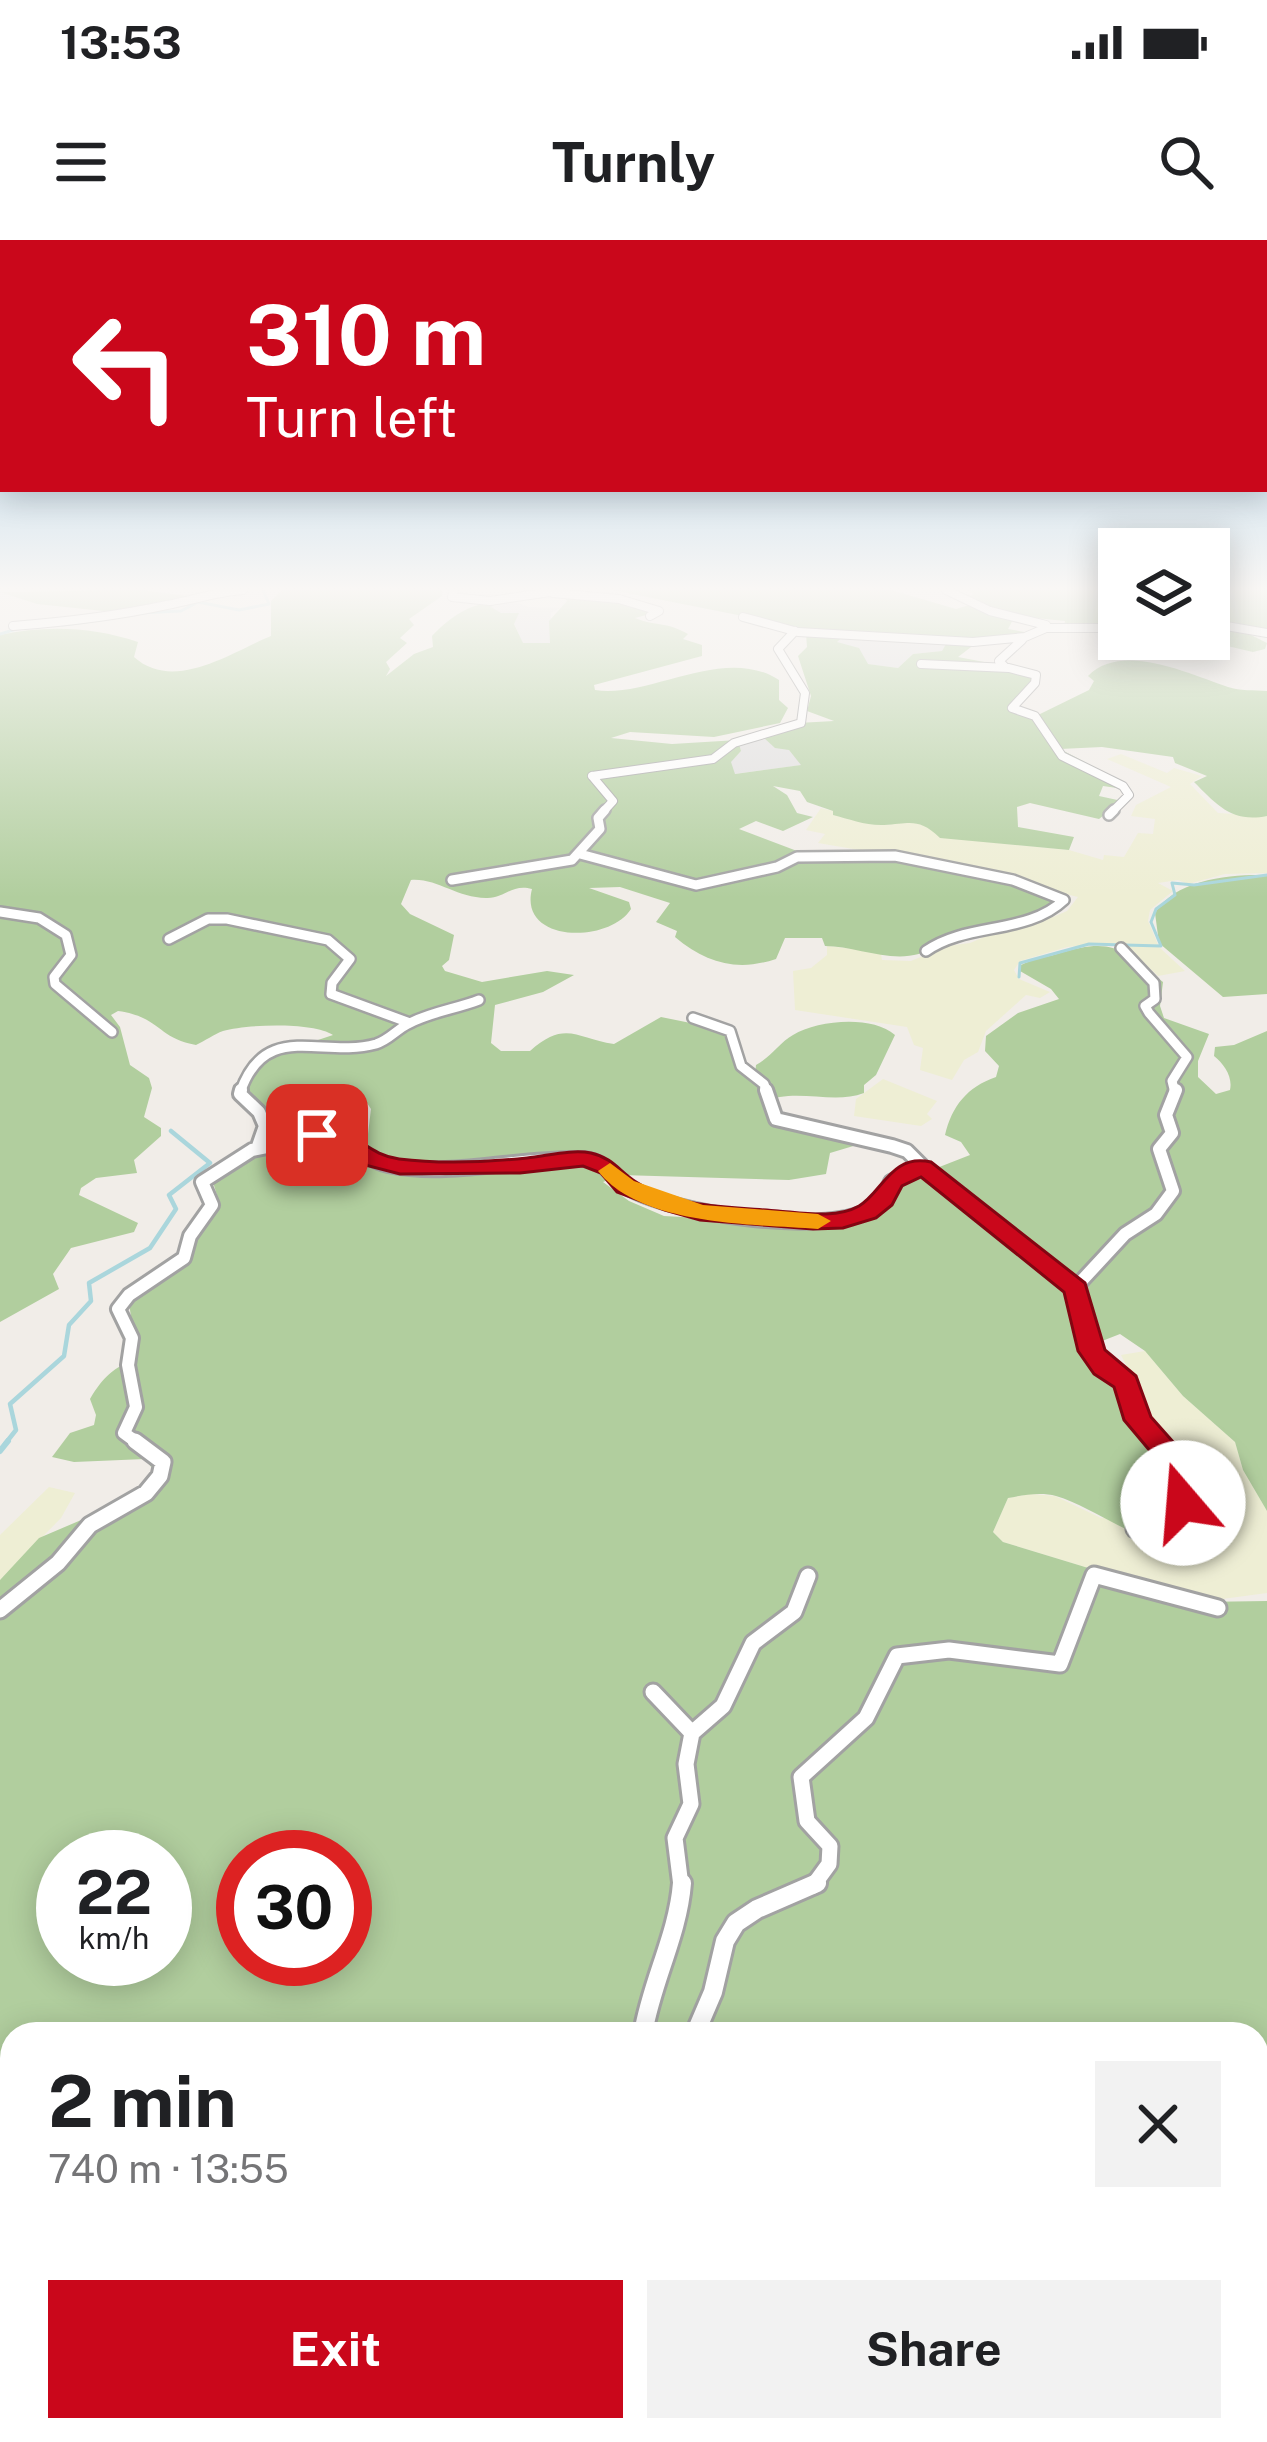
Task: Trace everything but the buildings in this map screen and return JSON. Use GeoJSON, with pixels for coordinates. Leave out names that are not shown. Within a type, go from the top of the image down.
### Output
{"type":"FeatureCollection","features":[{"type":"Feature","properties":{"kind":"street"},"geometry":{"type":"LineString","coordinates":[[452,880],[561,862],[580,854],[600,829],[598,818],[613,801],[592,776],[713,759],[734,743],[800,724],[807,706],[804,693]]}},
{"type":"Feature","properties":{"kind":"street"},"geometry":{"type":"LineString","coordinates":[[1024,693],[1012,708],[1035,716],[1062,756],[1123,786],[1129,795],[1109,815]]}},
{"type":"Feature","properties":{"kind":"street"},"geometry":{"type":"LineString","coordinates":[[580,854],[695,885],[777,867],[797,857],[895,856],[1013,880],[1064,899],[1049,913],[982,927],[934,943],[926,951]]}},
{"type":"Feature","properties":{"kind":"street"},"geometry":{"type":"LineString","coordinates":[[0,912],[40,918],[66,935],[71,955],[54,977],[55,984],[112,1032]]}},
{"type":"Feature","properties":{"kind":"street"},"geometry":{"type":"LineString","coordinates":[[169,939],[215,918],[328,940],[350,958],[332,983],[331,994],[410,1022]]}},
{"type":"Feature","properties":{"kind":"street"},"geometry":{"type":"LineString","coordinates":[[1075,1288],[1089,1268],[1105,1261],[1119,1240],[1156,1214],[1173,1190],[1159,1149],[1172,1133],[1166,1115],[1176,1090],[1172,1082],[1187,1057],[1167,1031],[1151,1021],[1145,1006],[1155,999],[1154,983],[1121,948]]}},
{"type":"Feature","properties":{"kind":"street"},"geometry":{"type":"LineString","coordinates":[[0,1610],[58,1563],[90,1525],[136,1500],[160,1476],[163,1462],[158,1455],[124,1432],[136,1407],[128,1365],[131,1338],[118,1309],[128,1295],[184,1258],[193,1231],[212,1205],[202,1186],[205,1178],[256,1149],[266,1138],[267,1126],[252,1102],[240,1094],[261,1055],[280,1046],[382,1043],[410,1022],[479,1000]]}},
{"type":"Feature","properties":{"kind":"street"},"geometry":{"type":"LineString","coordinates":[[693,1018],[730,1031],[741,1066],[764,1084],[776,1119],[908,1151],[1075,1288],[1092,1351],[1104,1367],[1126,1382],[1138,1420],[1175,1461],[1183,1503],[1198,1529],[1192,1539],[1176,1541],[1135,1529]]}},
{"type":"Feature","properties":{"kind":"street"},"geometry":{"type":"LineString","coordinates":[[256,1149],[332,1134],[370,1159],[400,1166],[520,1166],[586,1159],[610,1168],[626,1186],[700,1212],[830,1222],[867,1212],[883,1200],[891,1182],[923,1167]]}},
{"type":"Feature","properties":{"kind":"street"},"geometry":{"type":"LineString","coordinates":[[700,2022],[713,1990],[718,1958],[741,1918],[810,1890],[828,1868],[830,1846],[807,1821],[801,1777],[866,1718],[897,1656],[949,1650],[1060,1664],[1094,1575],[1218,1608]]}},
{"type":"Feature","properties":{"kind":"street"},"geometry":{"type":"LineString","coordinates":[[645,2022],[680,1907],[682,1879],[675,1838],[691,1804],[686,1764],[692,1733],[723,1706],[753,1643],[794,1612],[808,1576]]}},
{"type":"Feature","properties":{"kind":"street"},"geometry":{"type":"LineString","coordinates":[[653,1692],[692,1733]]}},
{"type":"Feature","properties":{"kind":"shaded area"},"geometry":{"type":"Polygon","coordinates":[[[763,737],[789,750],[802,765],[734,774],[730,762],[741,751],[738,740],[763,737]]]}},
{"type":"Feature","properties":{"kind":"green space"},"geometry":{"type":"Polygon","coordinates":[[[0,693],[779,693],[779,700],[788,708],[780,723],[714,737],[630,732],[611,738],[672,744],[738,740],[741,751],[731,762],[735,774],[801,765],[789,750],[775,748],[763,737],[798,723],[834,721],[807,711],[810,693],[1028,693],[1016,707],[1038,715],[1083,693],[1267,693],[1267,816],[1244,817],[1226,810],[1194,782],[1207,776],[1175,763],[1173,757],[1102,747],[1060,749],[1119,780],[1124,789],[1103,786],[1099,796],[1122,801],[1099,819],[1030,803],[1017,807],[1018,827],[1074,837],[1069,850],[940,838],[913,823],[865,823],[833,815],[807,802],[800,791],[773,786],[787,795],[797,813],[813,817],[783,831],[756,821],[739,829],[805,854],[880,851],[1037,885],[1068,899],[1068,905],[1052,914],[910,956],[825,946],[822,938],[785,938],[776,959],[748,965],[722,963],[698,953],[675,937],[677,931],[656,922],[670,903],[620,887],[589,888],[629,902],[631,909],[620,920],[586,932],[551,928],[538,920],[531,907],[532,889],[513,889],[486,898],[411,880],[401,904],[410,914],[454,935],[449,960],[442,966],[445,971],[482,982],[547,971],[574,975],[543,992],[495,1005],[491,1043],[501,1051],[530,1051],[563,1033],[614,1044],[661,1017],[725,1030],[746,1076],[755,1075],[756,1065],[788,1038],[816,1026],[859,1022],[895,1035],[876,1075],[864,1085],[864,1093],[788,1096],[763,1102],[773,1119],[860,1144],[830,1153],[826,1174],[789,1180],[621,1175],[603,1182],[629,1201],[664,1216],[852,1223],[886,1205],[901,1182],[970,1155],[961,1142],[945,1135],[962,1099],[996,1077],[999,1066],[985,1051],[986,1036],[1018,1013],[1059,999],[1020,971],[1019,966],[1033,960],[1104,946],[1136,961],[1163,982],[1160,1006],[1164,1018],[1209,1034],[1198,1061],[1198,1077],[1216,1094],[1230,1090],[1231,1085],[1227,1071],[1214,1056],[1215,1047],[1234,1045],[1267,1031],[1267,1511],[1243,1470],[1235,1442],[1183,1396],[1145,1351],[1120,1334],[1097,1343],[1103,1362],[1135,1389],[1145,1424],[1161,1435],[1182,1463],[1190,1506],[1207,1536],[1168,1543],[1130,1531],[1056,1496],[1038,1494],[1008,1498],[993,1532],[1003,1542],[1200,1602],[1267,1601],[1267,2022],[0,2022],[0,1580],[39,1538],[121,1503],[155,1472],[145,1459],[74,1462],[52,1457],[70,1433],[94,1425],[90,1399],[104,1379],[137,1358],[129,1303],[189,1260],[193,1241],[220,1205],[212,1179],[281,1147],[318,1140],[356,1143],[368,1134],[371,1109],[367,1103],[330,1096],[282,1119],[265,1113],[244,1093],[261,1059],[333,1035],[296,1026],[248,1027],[223,1031],[196,1045],[173,1038],[132,1014],[118,1011],[111,1015],[120,1027],[130,1065],[149,1078],[152,1088],[144,1117],[161,1128],[161,1136],[134,1160],[137,1173],[96,1178],[81,1188],[79,1195],[138,1223],[134,1232],[71,1248],[53,1274],[59,1289],[0,1322],[0,693]]]}},
{"type":"Feature","properties":{"kind":"green space"},"geometry":{"type":"Polygon","coordinates":[[[1121,754],[1167,773],[1174,768],[1202,776],[1190,784],[1218,813],[1267,816],[1267,873],[1225,874],[1188,884],[1178,880],[1158,883],[1173,891],[1150,910],[1148,921],[1159,947],[1185,971],[1158,976],[1128,948],[1106,943],[1067,947],[1020,961],[1014,970],[1019,979],[1050,992],[1040,998],[1026,995],[986,1031],[978,1052],[964,1060],[952,1080],[920,1070],[923,1048],[914,1045],[907,1027],[795,1010],[793,971],[811,968],[827,955],[827,946],[872,951],[881,954],[882,960],[911,961],[1012,925],[1053,917],[1067,911],[1078,897],[942,864],[818,843],[825,834],[806,830],[821,808],[889,825],[904,819],[968,840],[1069,850],[1103,860],[1104,855],[1124,857],[1138,833],[1153,834],[1155,819],[1131,816],[1136,805],[1171,787],[1107,759],[1121,754]]]}},
{"type":"Feature","properties":{"kind":"green space"},"geometry":{"type":"Polygon","coordinates":[[[1267,875],[1267,994],[1223,997],[1159,943],[1155,913],[1190,886],[1267,875]]]}},
{"type":"Feature","properties":{"kind":"green space"},"geometry":{"type":"Polygon","coordinates":[[[883,1079],[937,1101],[927,1114],[932,1119],[921,1126],[854,1116],[856,1099],[883,1079]]]}},
{"type":"Feature","properties":{"kind":"green space"},"geometry":{"type":"Polygon","coordinates":[[[1145,1351],[1183,1396],[1235,1442],[1243,1470],[1267,1511],[1267,1593],[1200,1602],[1003,1542],[993,1532],[1008,1498],[1031,1494],[1055,1496],[1101,1518],[1190,1506],[1182,1463],[1161,1435],[1121,1355],[1145,1351]]]}},
{"type":"Feature","properties":{"kind":"green space"},"geometry":{"type":"Polygon","coordinates":[[[49,1487],[75,1493],[61,1518],[0,1580],[0,1535],[49,1487]]]}},
{"type":"Feature","properties":{"kind":"waterway"},"geometry":{"type":"LineString","coordinates":[[1019,977],[1020,963],[1089,944],[1161,946],[1151,922],[1156,909],[1175,895],[1172,883],[1194,885],[1267,875]]}},
{"type":"Feature","properties":{"kind":"waterway"},"geometry":{"type":"LineString","coordinates":[[5,1444],[16,1430],[10,1404],[64,1356],[69,1325],[91,1301],[89,1283],[150,1248],[176,1209],[169,1195],[210,1163],[171,1131]]}},
{"type":"Feature","properties":{"kind":"waterway"},"geometry":{"type":"LineString","coordinates":[[0,1451],[8,1441]]}},
{"type":"Feature","properties":{"kind":"slow traffic"},"geometry":{"type":"LineString","coordinates":[[610,1171],[626,1186],[700,1212],[818,1221]]}},
{"type":"Feature","properties":{"kind":"route"},"geometry":{"type":"LineString","coordinates":[[317,1135],[340,1136],[385,1165],[447,1168],[478,1162],[520,1166],[586,1159],[610,1168],[613,1177],[626,1186],[700,1212],[830,1222],[867,1212],[883,1200],[891,1182],[923,1167],[1076,1289],[1097,1361],[1126,1382],[1138,1420],[1175,1461],[1183,1503]]}}]}
